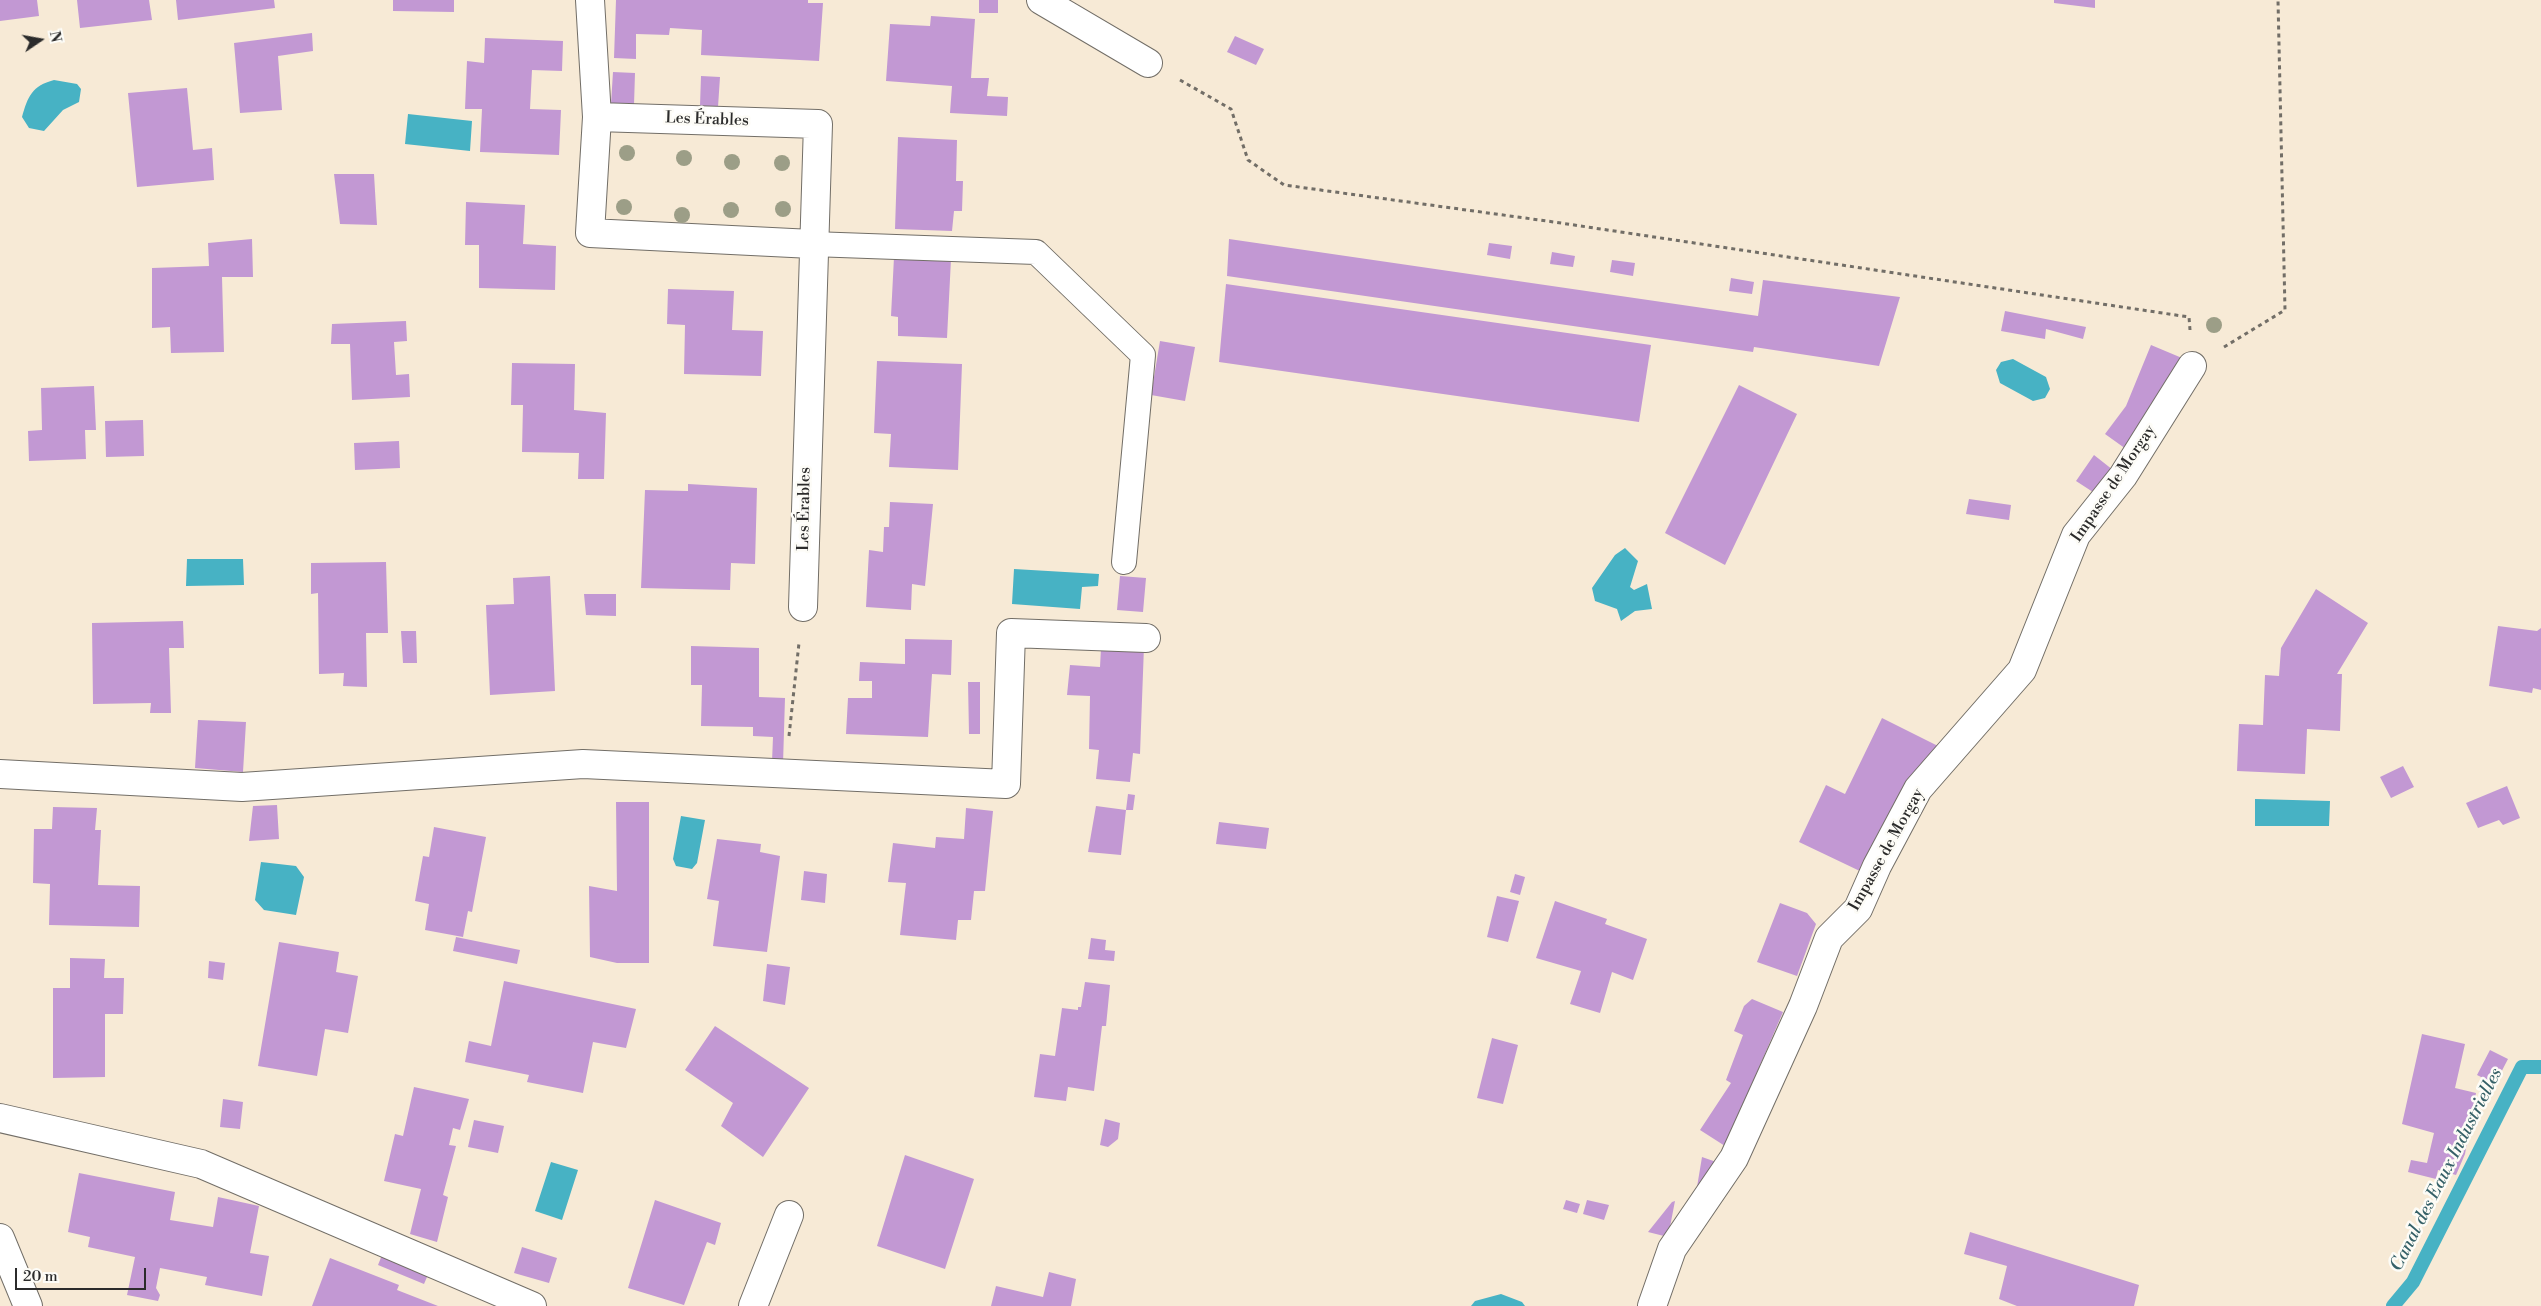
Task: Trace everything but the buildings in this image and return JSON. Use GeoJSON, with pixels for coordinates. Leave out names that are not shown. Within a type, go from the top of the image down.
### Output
{"type":"FeatureCollection","features":[{"type":"Feature","properties":{"kind":"street"},"geometry":{"type":"LineString","coordinates":[[590,0],[597,116],[590,233],[812,244]]}},
{"type":"Feature","properties":{"kind":"street"},"geometry":{"type":"LineString","coordinates":[[1041,0],[1148,63]]}},
{"type":"Feature","properties":{"kind":"street","name":"Les Érables"},"geometry":{"type":"LineString","coordinates":[[597,116],[818,124],[812,244],[803,607]]}},
{"type":"Feature","properties":{"kind":"street","name":"Impasse de Morgay"},"geometry":{"type":"LineString","coordinates":[[1652,1306],[1672,1249],[1734,1158],[1803,1006],[1829,938],[1858,909],[1876,866],[1918,789],[2022,670],[2076,535],[2123,476],[2192,366]]}},
{"type":"Feature","properties":{"kind":"street"},"geometry":{"type":"LineString","coordinates":[[0,774],[242,787],[583,764],[1006,784],[1011,633],[1146,638]]}},
{"type":"Feature","properties":{"kind":"street"},"geometry":{"type":"LineString","coordinates":[[0,1118],[201,1164],[532,1306]]}},
{"type":"Feature","properties":{"kind":"street"},"geometry":{"type":"LineString","coordinates":[[754,1306],[789,1215]]}},
{"type":"Feature","properties":{"kind":"street"},"geometry":{"type":"LineString","coordinates":[[0,1238],[28,1306]]}},
{"type":"Feature","properties":{"kind":"lane"},"geometry":{"type":"LineString","coordinates":[[812,244],[1036,252],[1143,355],[1124,562]]}},
{"type":"Feature","properties":{"kind":"path"},"geometry":{"type":"LineString","coordinates":[[1148,63],[1231,109],[1248,160],[1284,185],[1554,222],[2189,318],[2192,366],[2285,310],[2278,0]]}},
{"type":"Feature","properties":{"kind":"path"},"geometry":{"type":"LineString","coordinates":[[785,774],[803,607]]}},
{"type":"Feature","properties":{"kind":"water"},"geometry":{"type":"Polygon","coordinates":[[[54,80],[77,84],[81,89],[79,102],[63,110],[44,131],[29,128],[22,117],[26,103],[36,89],[54,80]]]}},
{"type":"Feature","properties":{"kind":"water"},"geometry":{"type":"Polygon","coordinates":[[[408,114],[472,121],[470,151],[405,144],[408,114]]]}},
{"type":"Feature","properties":{"kind":"water"},"geometry":{"type":"Polygon","coordinates":[[[2013,359],[2046,377],[2050,389],[2045,398],[2033,401],[2000,383],[1996,370],[2001,362],[2013,359]]]}},
{"type":"Feature","properties":{"kind":"water"},"geometry":{"type":"Polygon","coordinates":[[[1625,548],[1638,561],[1630,587],[1634,590],[1647,584],[1652,609],[1635,611],[1621,621],[1617,609],[1595,601],[1592,588],[1615,555],[1625,548]]]}},
{"type":"Feature","properties":{"kind":"water"},"geometry":{"type":"Polygon","coordinates":[[[187,559],[243,559],[244,585],[186,586],[187,559]]]}},
{"type":"Feature","properties":{"kind":"water"},"geometry":{"type":"Polygon","coordinates":[[[1014,569],[1099,574],[1098,586],[1082,587],[1080,609],[1012,604],[1014,569]]]}},
{"type":"Feature","properties":{"kind":"water"},"geometry":{"type":"Polygon","coordinates":[[[2255,799],[2330,801],[2329,826],[2255,826],[2255,799]]]}},
{"type":"Feature","properties":{"kind":"water"},"geometry":{"type":"Polygon","coordinates":[[[681,816],[705,820],[697,863],[692,869],[676,866],[673,859],[681,816]]]}},
{"type":"Feature","properties":{"kind":"water"},"geometry":{"type":"Polygon","coordinates":[[[261,862],[296,866],[304,877],[296,915],[264,910],[255,900],[261,862]]]}},
{"type":"Feature","properties":{"kind":"water"},"geometry":{"type":"Polygon","coordinates":[[[551,1162],[578,1170],[562,1220],[535,1211],[551,1162]]]}},
{"type":"Feature","properties":{"kind":"water"},"geometry":{"type":"Polygon","coordinates":[[[1501,1294],[1522,1302],[1525,1306],[1471,1306],[1475,1301],[1501,1294]]]}},
{"type":"Feature","properties":{"kind":"waterway","name":"Canal des Eaux Industrielles"},"geometry":{"type":"LineString","coordinates":[[2393,1306],[2413,1282],[2522,1067],[2541,1067]]}}]}
